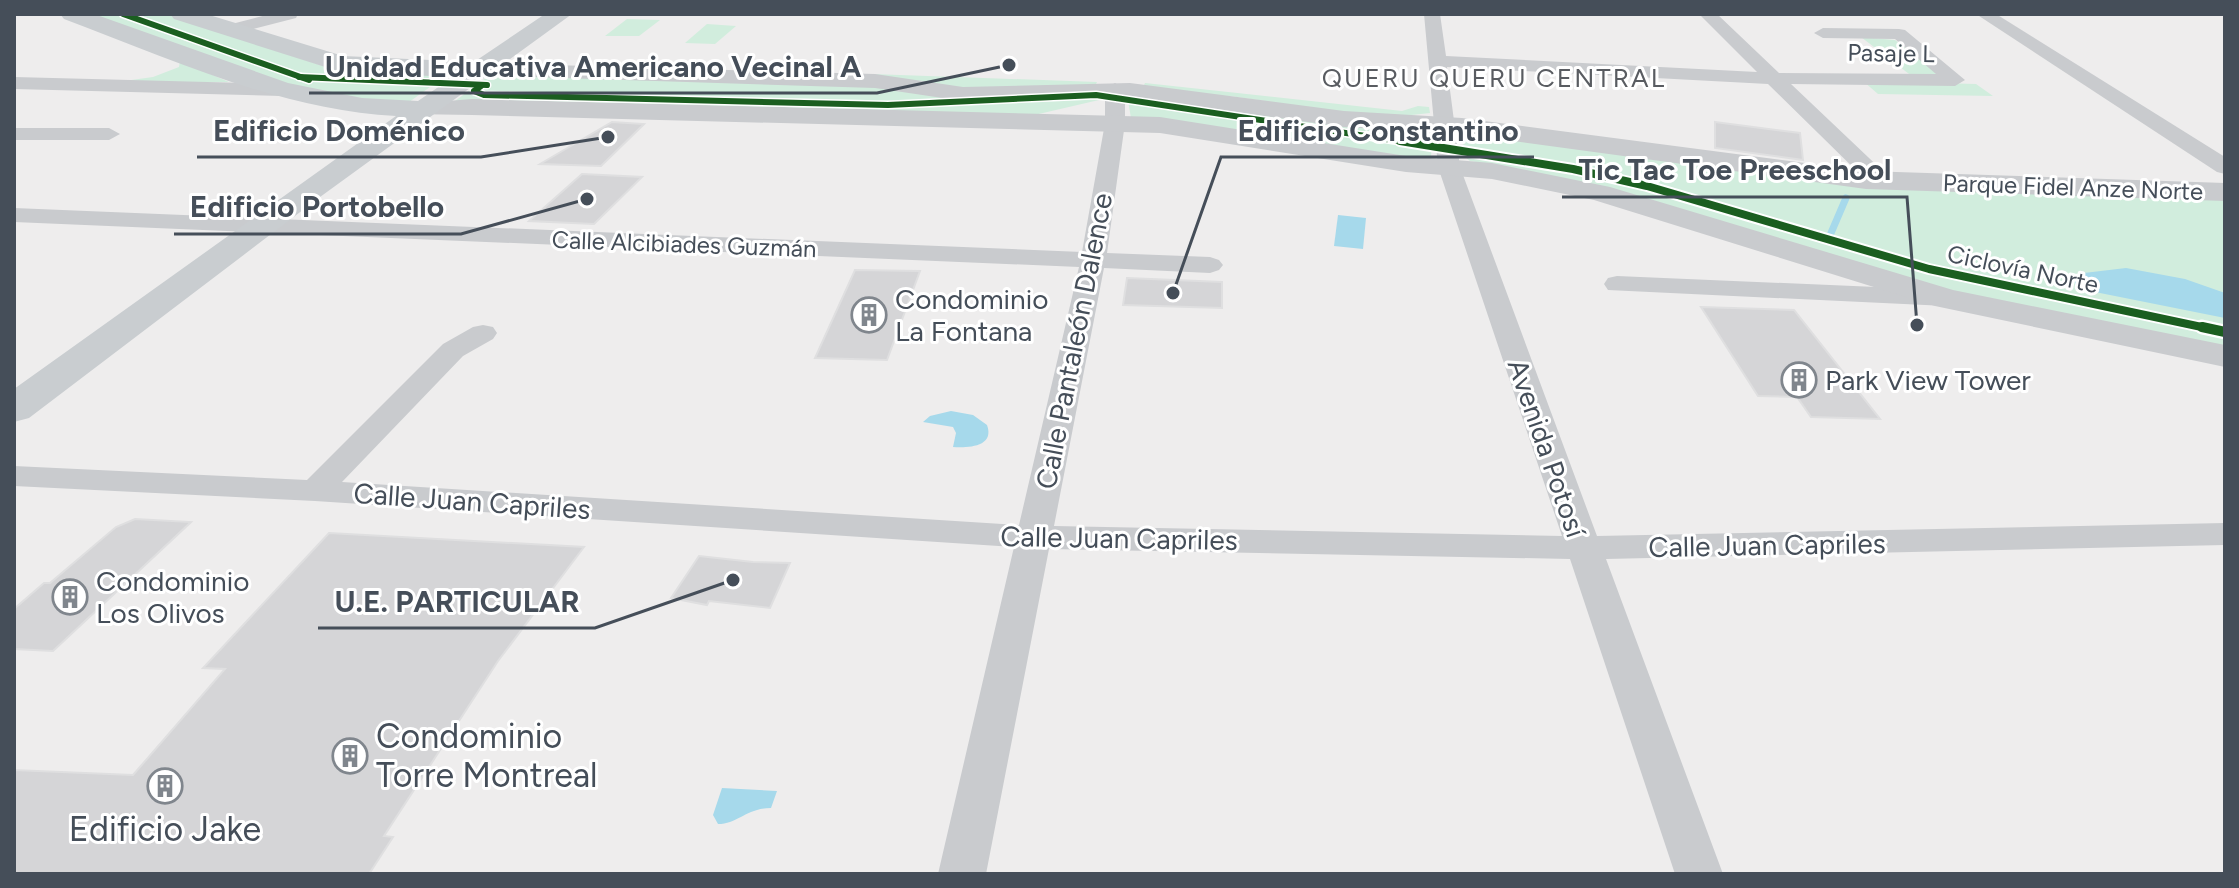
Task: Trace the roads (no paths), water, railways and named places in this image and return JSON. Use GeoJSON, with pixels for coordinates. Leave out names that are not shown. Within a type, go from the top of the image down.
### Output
{"type":"FeatureCollection","features":[{"type":"Feature","properties":{"kind":"main road"},"geometry":{"type":"LineString","coordinates":[[72,14],[282,90],[362,106],[420,109]]}},
{"type":"Feature","properties":{"kind":"main road"},"geometry":{"type":"LineString","coordinates":[[182,14],[341,64],[477,70]]}},
{"type":"Feature","properties":{"kind":"main road"},"geometry":{"type":"LineString","coordinates":[[14,409],[420,109],[560,14]]}},
{"type":"Feature","properties":{"kind":"street"},"geometry":{"type":"LineString","coordinates":[[230,30],[290,14]]}},
{"type":"Feature","properties":{"kind":"street","name":"Avenida Potosí"},"geometry":{"type":"LineString","coordinates":[[1432,14],[1449,167],[1699,874]]}},
{"type":"Feature","properties":{"kind":"street"},"geometry":{"type":"LineString","coordinates":[[1707,14],[1880,181]]}},
{"type":"Feature","properties":{"kind":"street"},"geometry":{"type":"LineString","coordinates":[[1984,14],[2225,167]]}},
{"type":"Feature","properties":{"kind":"street","name":"Pasaje L"},"geometry":{"type":"LineString","coordinates":[[1773,77],[1955,80],[1899,34],[1823,33]]}},
{"type":"Feature","properties":{"kind":"street"},"geometry":{"type":"LineString","coordinates":[[1438,61],[1773,77]]}},
{"type":"Feature","properties":{"kind":"street","name":"Parque Fidel Anze Norte"},"geometry":{"type":"LineString","coordinates":[[477,70],[875,81],[963,94],[1115,89],[1344,119],[1444,124],[1790,172],[1880,181],[2225,192]]}},
{"type":"Feature","properties":{"kind":"street"},"geometry":{"type":"LineString","coordinates":[[14,83],[282,90]]}},
{"type":"Feature","properties":{"kind":"street","name":"Calle Pantaleón Dalence"},"geometry":{"type":"LineString","coordinates":[[962,874],[1093,260],[1115,123],[1115,89]]}},
{"type":"Feature","properties":{"kind":"street"},"geometry":{"type":"LineString","coordinates":[[420,109],[472,107],[1177,126],[1406,164],[1492,171],[1600,193],[1947,299],[2225,356]]}},
{"type":"Feature","properties":{"kind":"street"},"geometry":{"type":"LineString","coordinates":[[14,134],[109,134]]}},
{"type":"Feature","properties":{"kind":"street","name":"Calle Alcibiades Guzmán"},"geometry":{"type":"LineString","coordinates":[[14,215],[1210,265]]}},
{"type":"Feature","properties":{"kind":"street"},"geometry":{"type":"LineString","coordinates":[[1798,253],[1798,292]]}},
{"type":"Feature","properties":{"kind":"street"},"geometry":{"type":"LineString","coordinates":[[1617,284],[1947,299]]}},
{"type":"Feature","properties":{"kind":"street"},"geometry":{"type":"LineString","coordinates":[[315,491],[453,350],[483,333]]}},
{"type":"Feature","properties":{"kind":"street","name":"Calle Juan Capriles"},"geometry":{"type":"LineString","coordinates":[[14,476],[315,491],[1035,537],[1582,548],[2225,534]]}},
{"type":"Feature","properties":{"kind":"water"},"geometry":{"type":"Polygon","coordinates":[[[1338,215],[1366,218],[1363,249],[1334,246],[1338,215]]]}},
{"type":"Feature","properties":{"kind":"water"},"geometry":{"type":"Polygon","coordinates":[[[2126,268],[2185,279],[2225,293],[2225,318],[2075,288],[2075,281],[2084,273],[2126,268]]]}},
{"type":"Feature","properties":{"kind":"water"},"geometry":{"type":"Polygon","coordinates":[[[951,411],[973,415],[987,425],[984,442],[953,447],[956,433],[953,427],[923,422],[930,416],[951,411]]]}},
{"type":"Feature","properties":{"kind":"water"},"geometry":{"type":"Polygon","coordinates":[[[722,788],[777,791],[771,808],[755,810],[731,822],[718,824],[713,815],[722,788]]]}},
{"type":"Feature","properties":{"kind":"waterway"},"geometry":{"type":"LineString","coordinates":[[1831,233],[1846,198]]}},
{"type":"Feature","properties":{"kind":"place","name":"Unidad Educativa Americano Vecinal A"},"geometry":{"type":"Point","coordinates":[1009,65]}},
{"type":"Feature","properties":{"kind":"place","name":"Edificio Doménico"},"geometry":{"type":"Point","coordinates":[608,137]}},
{"type":"Feature","properties":{"kind":"place","name":"Edificio Portobello"},"geometry":{"type":"Point","coordinates":[587,199]}},
{"type":"Feature","properties":{"kind":"place","name":"Edificio Constantino"},"geometry":{"type":"Point","coordinates":[1173,293]}},
{"type":"Feature","properties":{"kind":"place","name":"Condominio La Fontana"},"geometry":{"type":"Point","coordinates":[869,315]}},
{"type":"Feature","properties":{"kind":"place","name":"Tic Tac Toe Preeschool"},"geometry":{"type":"Point","coordinates":[1917,325]}},
{"type":"Feature","properties":{"kind":"place","name":"Park View Tower"},"geometry":{"type":"Point","coordinates":[1799,380]}},
{"type":"Feature","properties":{"kind":"place","name":"U.E. PARTICULAR"},"geometry":{"type":"Point","coordinates":[733,580]}},
{"type":"Feature","properties":{"kind":"place","name":"Condominio Los Olivos"},"geometry":{"type":"Point","coordinates":[70,597]}},
{"type":"Feature","properties":{"kind":"place","name":"Condominio Torre Montreal"},"geometry":{"type":"Point","coordinates":[350,756]}},
{"type":"Feature","properties":{"kind":"place","name":"Edificio Jake"},"geometry":{"type":"Point","coordinates":[165,786]}},
{"type":"Feature","properties":{"kind":"district","name":"QUERU QUERU CENTRAL"},"geometry":{"type":"Point","coordinates":[1494,78]}}]}
